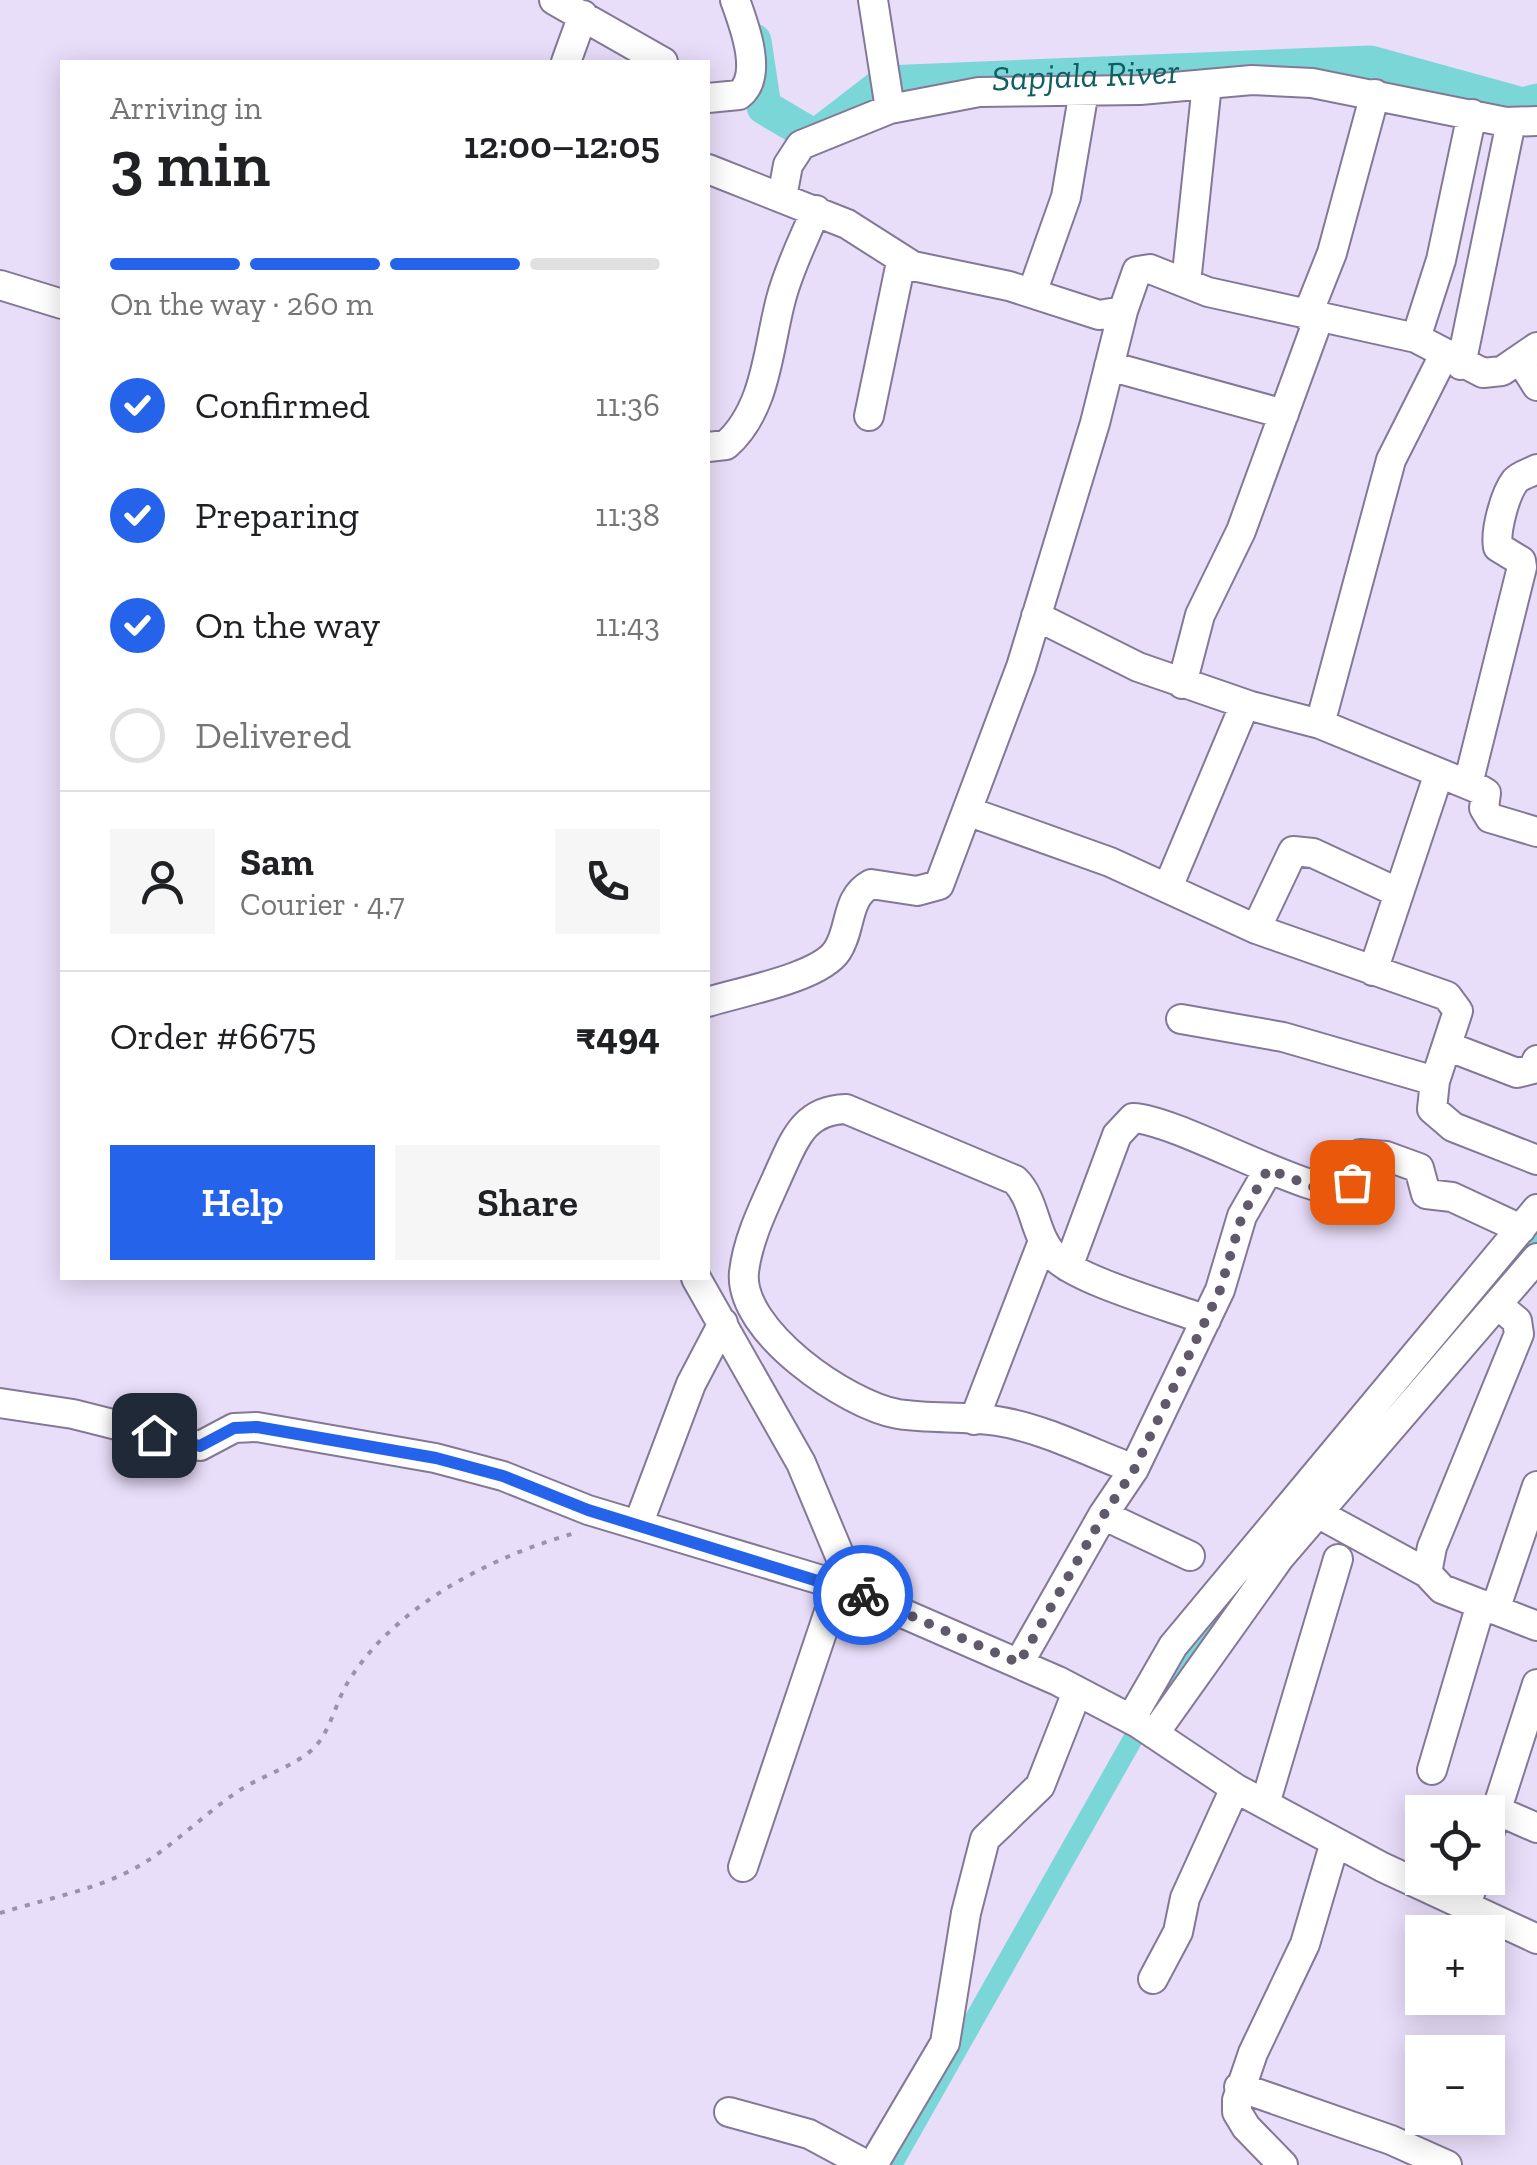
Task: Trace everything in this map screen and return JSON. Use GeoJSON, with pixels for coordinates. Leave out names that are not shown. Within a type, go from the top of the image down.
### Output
{"type":"FeatureCollection","features":[{"type":"Feature","properties":{"kind":"street"},"geometry":{"type":"LineString","coordinates":[[554,0],[660,60]]}},
{"type":"Feature","properties":{"kind":"street"},"geometry":{"type":"LineString","coordinates":[[710,98],[739,95],[750,80],[747,41],[735,0]]}},
{"type":"Feature","properties":{"kind":"street"},"geometry":{"type":"LineString","coordinates":[[873,0],[887,92]]}},
{"type":"Feature","properties":{"kind":"street"},"geometry":{"type":"LineString","coordinates":[[567,60],[583,15]]}},
{"type":"Feature","properties":{"kind":"street"},"geometry":{"type":"LineString","coordinates":[[782,197],[788,166],[801,145],[887,92],[1084,91],[1252,80],[1312,83],[1524,121],[1453,360],[1391,460],[1320,724]]}},
{"type":"Feature","properties":{"kind":"street"},"geometry":{"type":"LineString","coordinates":[[1186,283],[1207,84]]}},
{"type":"Feature","properties":{"kind":"street"},"geometry":{"type":"LineString","coordinates":[[1032,293],[1070,182],[1084,91]]}},
{"type":"Feature","properties":{"kind":"street"},"geometry":{"type":"LineString","coordinates":[[1182,684],[1200,615],[1241,531],[1284,414],[1374,94]]}},
{"type":"Feature","properties":{"kind":"street"},"geometry":{"type":"LineString","coordinates":[[1416,338],[1441,260],[1472,114]]}},
{"type":"Feature","properties":{"kind":"street"},"geometry":{"type":"LineString","coordinates":[[710,171],[816,210],[863,233],[901,262],[1032,293],[1099,314],[1122,312]]}},
{"type":"Feature","properties":{"kind":"street"},"geometry":{"type":"LineString","coordinates":[[710,446],[726,445],[748,420],[770,353],[781,299],[816,210]]}},
{"type":"Feature","properties":{"kind":"street"},"geometry":{"type":"LineString","coordinates":[[870,416],[901,262]]}},
{"type":"Feature","properties":{"kind":"street"},"geometry":{"type":"LineString","coordinates":[[710,1001],[828,961],[843,940],[854,900],[871,884],[917,891],[939,885],[1036,616],[1122,312],[1134,276],[1143,268],[1312,318],[1416,338],[1453,360],[1493,373],[1528,353],[1537,386]]}},
{"type":"Feature","properties":{"kind":"street"},"geometry":{"type":"LineString","coordinates":[[0,285],[60,303]]}},
{"type":"Feature","properties":{"kind":"street"},"geometry":{"type":"LineString","coordinates":[[1109,366],[1284,414]]}},
{"type":"Feature","properties":{"kind":"street"},"geometry":{"type":"LineString","coordinates":[[1468,784],[1522,567],[1521,561],[1498,547],[1497,535],[1512,486],[1517,478],[1537,469]]}},
{"type":"Feature","properties":{"kind":"street"},"geometry":{"type":"LineString","coordinates":[[1036,616],[1104,654],[1182,684],[1320,724],[1468,784],[1486,792],[1484,808],[1490,818],[1537,832]]}},
{"type":"Feature","properties":{"kind":"street"},"geometry":{"type":"LineString","coordinates":[[1168,888],[1245,704]]}},
{"type":"Feature","properties":{"kind":"street"},"geometry":{"type":"LineString","coordinates":[[1373,972],[1440,773]]}},
{"type":"Feature","properties":{"kind":"street"},"geometry":{"type":"LineString","coordinates":[[966,811],[1110,862],[1256,929],[1454,1001],[1458,1011],[1435,1081],[1432,1110],[1444,1123],[1537,1160]]}},
{"type":"Feature","properties":{"kind":"street"},"geometry":{"type":"LineString","coordinates":[[1256,929],[1292,852],[1314,854],[1399,893]]}},
{"type":"Feature","properties":{"kind":"street"},"geometry":{"type":"LineString","coordinates":[[1181,1019],[1282,1037],[1435,1081]]}},
{"type":"Feature","properties":{"kind":"street"},"geometry":{"type":"LineString","coordinates":[[1447,1046],[1517,1073],[1532,1069],[1537,1060]]}},
{"type":"Feature","properties":{"kind":"street"},"geometry":{"type":"LineString","coordinates":[[1134,1470],[1016,1426],[898,1414],[869,1406],[844,1394],[776,1339],[747,1294],[744,1274],[754,1230],[796,1135],[810,1118],[827,1109],[846,1109],[1015,1180],[1025,1190],[1043,1240],[1068,1267],[1206,1320]]}},
{"type":"Feature","properties":{"kind":"street"},"geometry":{"type":"LineString","coordinates":[[1068,1267],[1118,1135],[1133,1118],[1204,1137],[1326,1192],[1346,1192],[1360,1154],[1386,1156],[1419,1168],[1426,1194],[1529,1219],[1174,1646],[1142,1726]]}},
{"type":"Feature","properties":{"kind":"street"},"geometry":{"type":"LineString","coordinates":[[1019,1663],[1103,1516],[1134,1470],[1220,1290],[1242,1216],[1268,1169]]}},
{"type":"Feature","properties":{"kind":"street"},"geometry":{"type":"LineString","coordinates":[[974,1420],[1043,1240]]}},
{"type":"Feature","properties":{"kind":"street"},"geometry":{"type":"LineString","coordinates":[[1142,1726],[1280,1556],[1537,1258]]}},
{"type":"Feature","properties":{"kind":"street"},"geometry":{"type":"LineString","coordinates":[[697,1280],[801,1463],[846,1588],[743,1868]]}},
{"type":"Feature","properties":{"kind":"street"},"geometry":{"type":"LineString","coordinates":[[1428,1573],[1432,1548],[1528,1328],[1498,1305]]}},
{"type":"Feature","properties":{"kind":"street"},"geometry":{"type":"LineString","coordinates":[[638,1525],[691,1384],[723,1323]]}},
{"type":"Feature","properties":{"kind":"street"},"geometry":{"type":"LineString","coordinates":[[0,1403],[73,1414],[200,1446],[234,1428],[257,1427],[436,1458],[503,1476],[638,1525],[846,1588],[1077,1692],[1142,1726],[1235,1788],[1336,1842],[1537,1939]]}},
{"type":"Feature","properties":{"kind":"street"},"geometry":{"type":"LineString","coordinates":[[1432,1770],[1488,1607],[1537,1486]]}},
{"type":"Feature","properties":{"kind":"street"},"geometry":{"type":"LineString","coordinates":[[1319,1514],[1428,1573],[1442,1589],[1537,1626]]}},
{"type":"Feature","properties":{"kind":"street"},"geometry":{"type":"LineString","coordinates":[[1103,1516],[1190,1556]]}},
{"type":"Feature","properties":{"kind":"street"},"geometry":{"type":"LineString","coordinates":[[1266,1804],[1338,1560]]}},
{"type":"Feature","properties":{"kind":"street"},"geometry":{"type":"LineString","coordinates":[[1501,1795],[1537,1684]]}},
{"type":"Feature","properties":{"kind":"street"},"geometry":{"type":"LineString","coordinates":[[730,2112],[808,2134],[870,2165],[945,2043],[966,1913],[985,1839],[1040,1786],[1077,1692]]}},
{"type":"Feature","properties":{"kind":"street"},"geometry":{"type":"LineString","coordinates":[[1153,1978],[1178,1932],[1184,1898],[1235,1788]]}},
{"type":"Feature","properties":{"kind":"street"},"geometry":{"type":"LineString","coordinates":[[1505,1825],[1537,1828]]}},
{"type":"Feature","properties":{"kind":"street"},"geometry":{"type":"LineString","coordinates":[[1283,2165],[1237,2112],[1239,2087],[1305,1944],[1336,1842]]}},
{"type":"Feature","properties":{"kind":"street"},"geometry":{"type":"LineString","coordinates":[[1466,1906],[1470,1895]]}},
{"type":"Feature","properties":{"kind":"street"},"geometry":{"type":"LineString","coordinates":[[1239,2087],[1391,2140],[1447,2165]]}},
{"type":"Feature","properties":{"kind":"path"},"geometry":{"type":"LineString","coordinates":[[0,1913],[104,1881],[150,1859],[242,1789],[310,1751],[321,1739],[348,1681],[410,1613],[492,1563],[534,1544],[587,1530]]}},
{"type":"Feature","properties":{"kind":"waterway","name":"Sapjala River"},"geometry":{"type":"LineString","coordinates":[[754,41],[764,107],[815,137],[885,83],[1370,63],[1523,105],[1537,101]]}},
{"type":"Feature","properties":{"kind":"waterway"},"geometry":{"type":"LineString","coordinates":[[1435,1357],[1537,1231]]}},
{"type":"Feature","properties":{"kind":"waterway"},"geometry":{"type":"LineString","coordinates":[[1164,1684],[1235,1592]]}},
{"type":"Feature","properties":{"kind":"waterway"},"geometry":{"type":"LineString","coordinates":[[892,2165],[1147,1714]]}},
{"type":"Feature","properties":{"kind":"way so far"},"geometry":{"type":"LineString","coordinates":[[863,1595],[1019,1663],[1103,1516],[1134,1470],[1220,1290],[1235,1233],[1268,1169],[1326,1192],[1346,1192],[1352,1182]]}},
{"type":"Feature","properties":{"kind":"route"},"geometry":{"type":"LineString","coordinates":[[154,1435],[200,1446],[234,1428],[257,1427],[436,1458],[503,1476],[588,1510],[802,1573],[863,1595]]}}]}
